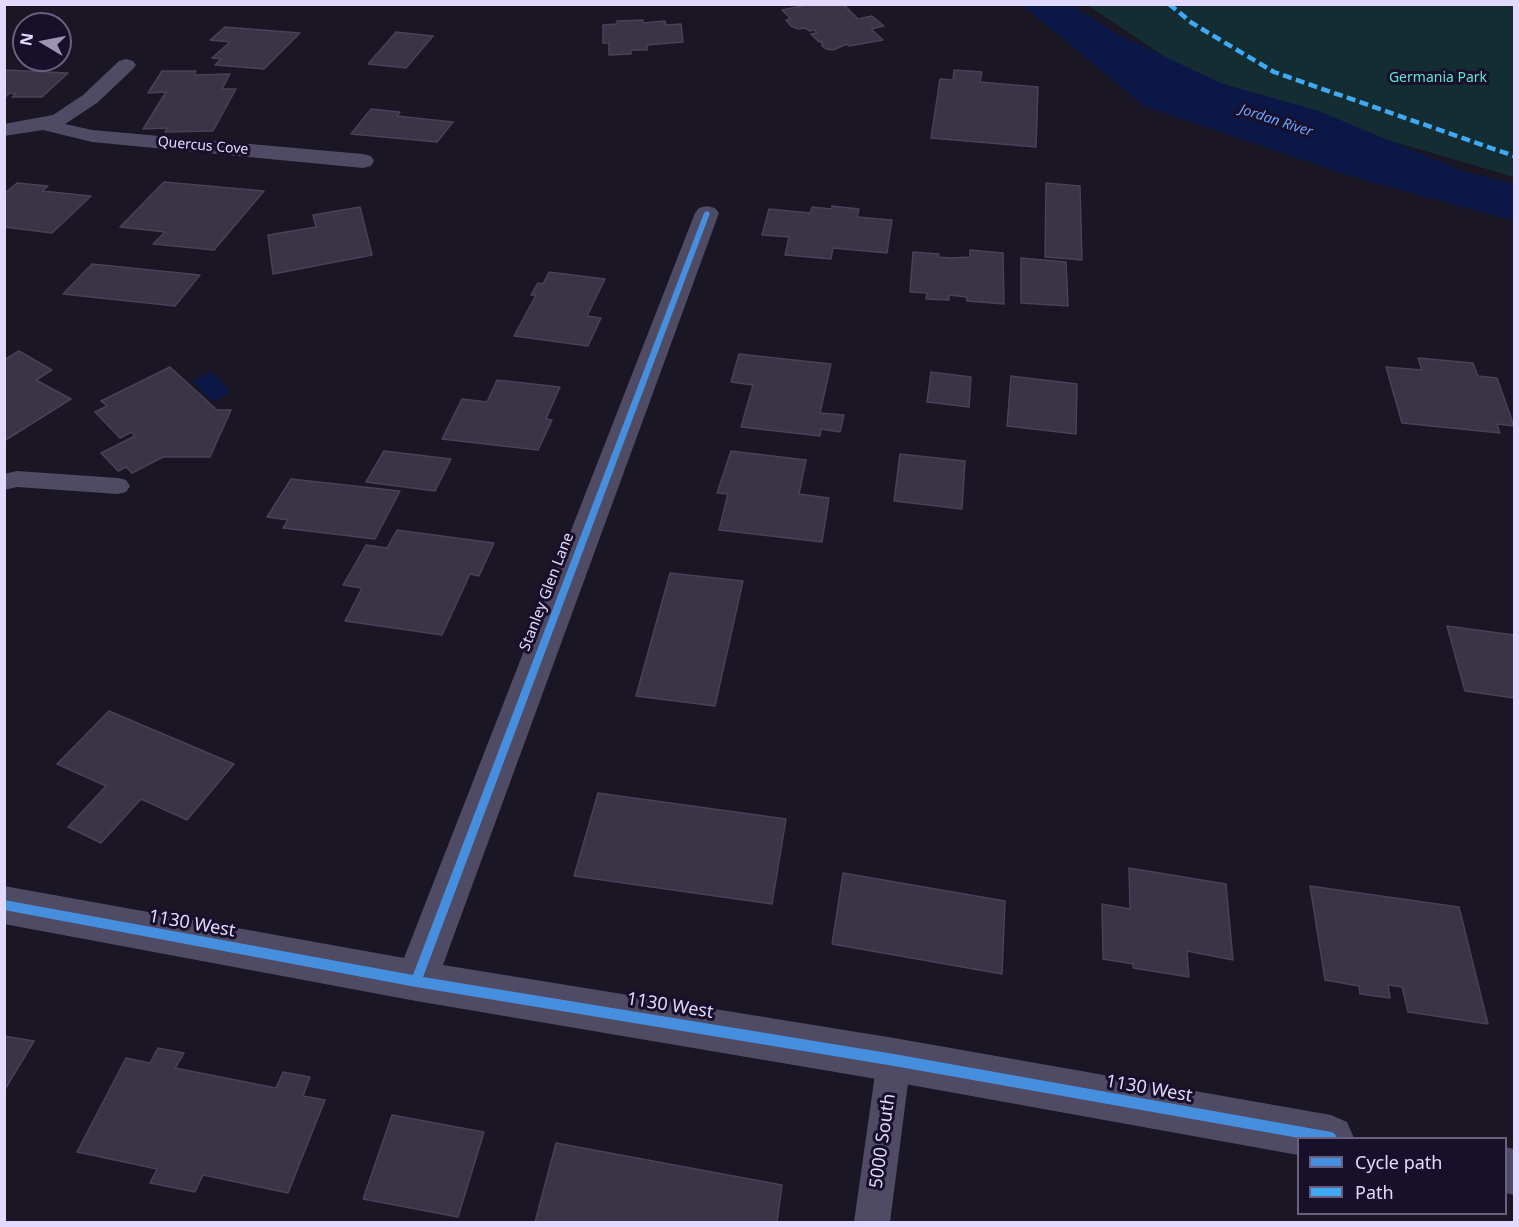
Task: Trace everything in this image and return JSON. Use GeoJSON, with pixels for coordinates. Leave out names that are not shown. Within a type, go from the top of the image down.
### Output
{"type":"FeatureCollection","features":[{"type":"Feature","properties":{"kind":"street"},"geometry":{"type":"LineString","coordinates":[[4,130],[46,124],[60,119],[81,106],[126,65]]}},
{"type":"Feature","properties":{"kind":"street","name":"Quercus Cove"},"geometry":{"type":"LineString","coordinates":[[46,124],[92,136],[363,161]]}},
{"type":"Feature","properties":{"kind":"street","name":"Stanley Glen Lane"},"geometry":{"type":"LineString","coordinates":[[416,981],[707,213]]}},
{"type":"Feature","properties":{"kind":"street","name":"1130 West"},"geometry":{"type":"LineString","coordinates":[[4,905],[416,981],[894,1060],[1325,1137]]}},
{"type":"Feature","properties":{"kind":"lane"},"geometry":{"type":"LineString","coordinates":[[4,482],[17,479],[118,486]]}},
{"type":"Feature","properties":{"kind":"lane","name":"5000 South"},"geometry":{"type":"LineString","coordinates":[[872,1222],[894,1060]]}},
{"type":"Feature","properties":{"kind":"green space","name":"Germania Park"},"geometry":{"type":"Polygon","coordinates":[[[1087,5],[1514,5],[1514,177],[1213,89],[1087,5]]]}},
{"type":"Feature","properties":{"kind":"water","name":"Jordan River"},"geometry":{"type":"Polygon","coordinates":[[[1022,5],[1072,5],[1119,35],[1223,84],[1316,110],[1463,171],[1514,184],[1514,221],[1347,175],[1144,106],[1022,5]]]}},
{"type":"Feature","properties":{"kind":"water"},"geometry":{"type":"Polygon","coordinates":[[[211,372],[231,392],[213,401],[192,381],[211,372]]]}},
{"type":"Feature","properties":{"kind":"building"},"geometry":{"type":"Polygon","coordinates":[[[812,4],[843,4],[858,19],[872,16],[884,26],[871,29],[883,40],[849,46],[847,44],[833,50],[826,49],[822,46],[822,41],[819,42],[811,34],[817,33],[815,30],[809,31],[805,28],[798,29],[791,26],[786,20],[791,19],[782,10],[812,4]]]}},
{"type":"Feature","properties":{"kind":"building"},"geometry":{"type":"Polygon","coordinates":[[[643,20],[643,23],[665,21],[666,25],[681,24],[683,42],[647,45],[647,50],[631,50],[631,54],[609,55],[609,43],[603,43],[603,25],[617,24],[617,21],[643,20]]]}},
{"type":"Feature","properties":{"kind":"building"},"geometry":{"type":"Polygon","coordinates":[[[225,27],[300,33],[264,69],[215,65],[221,59],[212,58],[230,42],[210,40],[225,27]]]}},
{"type":"Feature","properties":{"kind":"building"},"geometry":{"type":"Polygon","coordinates":[[[396,32],[433,36],[406,68],[368,64],[396,32]]]}},
{"type":"Feature","properties":{"kind":"building"},"geometry":{"type":"Polygon","coordinates":[[[6,70],[68,73],[42,97],[12,97],[16,94],[10,93],[4,98],[6,70]]]}},
{"type":"Feature","properties":{"kind":"building"},"geometry":{"type":"Polygon","coordinates":[[[954,70],[982,72],[980,82],[1038,87],[1036,147],[931,138],[940,79],[953,80],[954,70]]]}},
{"type":"Feature","properties":{"kind":"building"},"geometry":{"type":"Polygon","coordinates":[[[162,71],[196,71],[194,75],[230,74],[222,89],[236,89],[213,131],[165,132],[167,128],[143,129],[166,92],[148,93],[162,71]]]}},
{"type":"Feature","properties":{"kind":"building"},"geometry":{"type":"Polygon","coordinates":[[[371,109],[400,112],[397,116],[453,122],[437,142],[351,134],[371,109]]]}},
{"type":"Feature","properties":{"kind":"building"},"geometry":{"type":"Polygon","coordinates":[[[164,182],[264,191],[214,250],[153,244],[165,232],[120,227],[164,182]]]}},
{"type":"Feature","properties":{"kind":"building"},"geometry":{"type":"Polygon","coordinates":[[[17,183],[48,186],[42,191],[91,196],[52,233],[4,227],[4,194],[17,183]]]}},
{"type":"Feature","properties":{"kind":"building"},"geometry":{"type":"Polygon","coordinates":[[[1046,183],[1080,186],[1082,260],[1045,257],[1046,183]]]}},
{"type":"Feature","properties":{"kind":"building"},"geometry":{"type":"Polygon","coordinates":[[[832,206],[859,209],[857,217],[892,220],[887,253],[833,248],[831,259],[785,255],[789,237],[762,235],[769,209],[810,213],[812,207],[832,209],[832,206]]]}},
{"type":"Feature","properties":{"kind":"building"},"geometry":{"type":"Polygon","coordinates":[[[360,207],[372,255],[273,274],[268,235],[316,227],[313,215],[360,207]]]}},
{"type":"Feature","properties":{"kind":"building"},"geometry":{"type":"Polygon","coordinates":[[[970,250],[1003,253],[1004,304],[967,301],[967,297],[949,295],[949,300],[926,299],[927,293],[910,292],[913,252],[939,254],[938,257],[950,258],[970,257],[970,250]]]}},
{"type":"Feature","properties":{"kind":"building"},"geometry":{"type":"Polygon","coordinates":[[[1021,258],[1066,262],[1068,306],[1021,303],[1021,258]]]}},
{"type":"Feature","properties":{"kind":"building"},"geometry":{"type":"Polygon","coordinates":[[[92,264],[200,275],[175,306],[63,294],[92,264]]]}},
{"type":"Feature","properties":{"kind":"building"},"geometry":{"type":"Polygon","coordinates":[[[549,272],[605,279],[587,316],[601,318],[588,346],[514,336],[536,295],[531,295],[538,283],[543,284],[549,272]]]}},
{"type":"Feature","properties":{"kind":"building"},"geometry":{"type":"Polygon","coordinates":[[[19,351],[52,370],[36,380],[71,399],[4,441],[4,360],[19,351]]]}},
{"type":"Feature","properties":{"kind":"building"},"geometry":{"type":"Polygon","coordinates":[[[739,354],[831,364],[820,413],[844,415],[840,432],[821,429],[820,436],[741,427],[753,385],[731,382],[739,354]]]}},
{"type":"Feature","properties":{"kind":"building"},"geometry":{"type":"Polygon","coordinates":[[[1418,358],[1473,363],[1478,376],[1497,378],[1514,426],[1497,424],[1500,433],[1402,423],[1386,367],[1422,370],[1418,358]]]}},
{"type":"Feature","properties":{"kind":"building"},"geometry":{"type":"Polygon","coordinates":[[[170,367],[217,410],[231,410],[210,457],[163,457],[132,473],[126,467],[118,471],[101,453],[135,436],[131,432],[120,438],[95,412],[107,406],[101,401],[170,367]]]}},
{"type":"Feature","properties":{"kind":"building"},"geometry":{"type":"Polygon","coordinates":[[[931,372],[971,377],[969,407],[927,402],[931,372]]]}},
{"type":"Feature","properties":{"kind":"building"},"geometry":{"type":"Polygon","coordinates":[[[1011,376],[1077,384],[1076,434],[1007,426],[1011,376]]]}},
{"type":"Feature","properties":{"kind":"building"},"geometry":{"type":"Polygon","coordinates":[[[497,380],[560,387],[546,419],[552,420],[538,450],[442,439],[462,399],[487,402],[497,380]]]}},
{"type":"Feature","properties":{"kind":"building"},"geometry":{"type":"Polygon","coordinates":[[[384,451],[451,459],[435,491],[366,482],[384,451]]]}},
{"type":"Feature","properties":{"kind":"building"},"geometry":{"type":"Polygon","coordinates":[[[731,451],[806,460],[799,494],[829,498],[822,542],[719,530],[728,494],[717,493],[731,451]]]}},
{"type":"Feature","properties":{"kind":"building"},"geometry":{"type":"Polygon","coordinates":[[[900,454],[965,461],[962,509],[894,501],[900,454]]]}},
{"type":"Feature","properties":{"kind":"building"},"geometry":{"type":"Polygon","coordinates":[[[291,479],[400,491],[375,539],[283,528],[288,520],[267,517],[291,479]]]}},
{"type":"Feature","properties":{"kind":"building"},"geometry":{"type":"Polygon","coordinates":[[[397,530],[494,543],[479,576],[470,574],[442,635],[345,621],[362,588],[343,585],[366,545],[387,548],[397,530]]]}},
{"type":"Feature","properties":{"kind":"building"},"geometry":{"type":"Polygon","coordinates":[[[670,573],[743,581],[715,706],[636,696],[670,573]]]}},
{"type":"Feature","properties":{"kind":"building"},"geometry":{"type":"Polygon","coordinates":[[[1447,626],[1514,635],[1514,698],[1465,691],[1447,626]]]}},
{"type":"Feature","properties":{"kind":"building"},"geometry":{"type":"Polygon","coordinates":[[[109,711],[234,764],[187,820],[141,799],[101,843],[68,827],[106,786],[57,764],[109,711]]]}},
{"type":"Feature","properties":{"kind":"building"},"geometry":{"type":"Polygon","coordinates":[[[598,793],[786,819],[772,904],[574,876],[598,793]]]}},
{"type":"Feature","properties":{"kind":"building"},"geometry":{"type":"Polygon","coordinates":[[[1129,868],[1226,884],[1233,960],[1187,951],[1189,977],[1133,968],[1133,964],[1103,959],[1102,904],[1130,909],[1129,868]]]}},
{"type":"Feature","properties":{"kind":"building"},"geometry":{"type":"Polygon","coordinates":[[[843,873],[1005,901],[1002,974],[832,944],[843,873]]]}},
{"type":"Feature","properties":{"kind":"building"},"geometry":{"type":"Polygon","coordinates":[[[1310,886],[1459,907],[1488,1024],[1408,1012],[1402,987],[1388,985],[1390,998],[1360,994],[1359,986],[1325,980],[1310,886]]]}},
{"type":"Feature","properties":{"kind":"building"},"geometry":{"type":"Polygon","coordinates":[[[4,1036],[34,1041],[4,1091],[4,1036]]]}},
{"type":"Feature","properties":{"kind":"building"},"geometry":{"type":"Polygon","coordinates":[[[158,1048],[184,1053],[175,1068],[276,1088],[283,1072],[310,1077],[303,1096],[325,1100],[288,1193],[203,1175],[195,1192],[150,1183],[157,1169],[77,1152],[126,1058],[150,1063],[158,1048]]]}},
{"type":"Feature","properties":{"kind":"building"},"geometry":{"type":"Polygon","coordinates":[[[392,1115],[484,1132],[458,1217],[363,1199],[392,1115]]]}},
{"type":"Feature","properties":{"kind":"building"},"geometry":{"type":"Polygon","coordinates":[[[556,1143],[782,1185],[777,1222],[535,1222],[556,1143]]]}},
{"type":"Feature","properties":{"kind":"marked path"},"geometry":{"type":"LineString","coordinates":[[1169,4],[1192,23],[1274,72],[1514,156]]}},
{"type":"Feature","properties":{"kind":"cycle path"},"geometry":{"type":"LineString","coordinates":[[416,981],[707,213]]}},
{"type":"Feature","properties":{"kind":"cycle path"},"geometry":{"type":"LineString","coordinates":[[4,905],[416,981],[894,1060],[1325,1137]]}}]}
